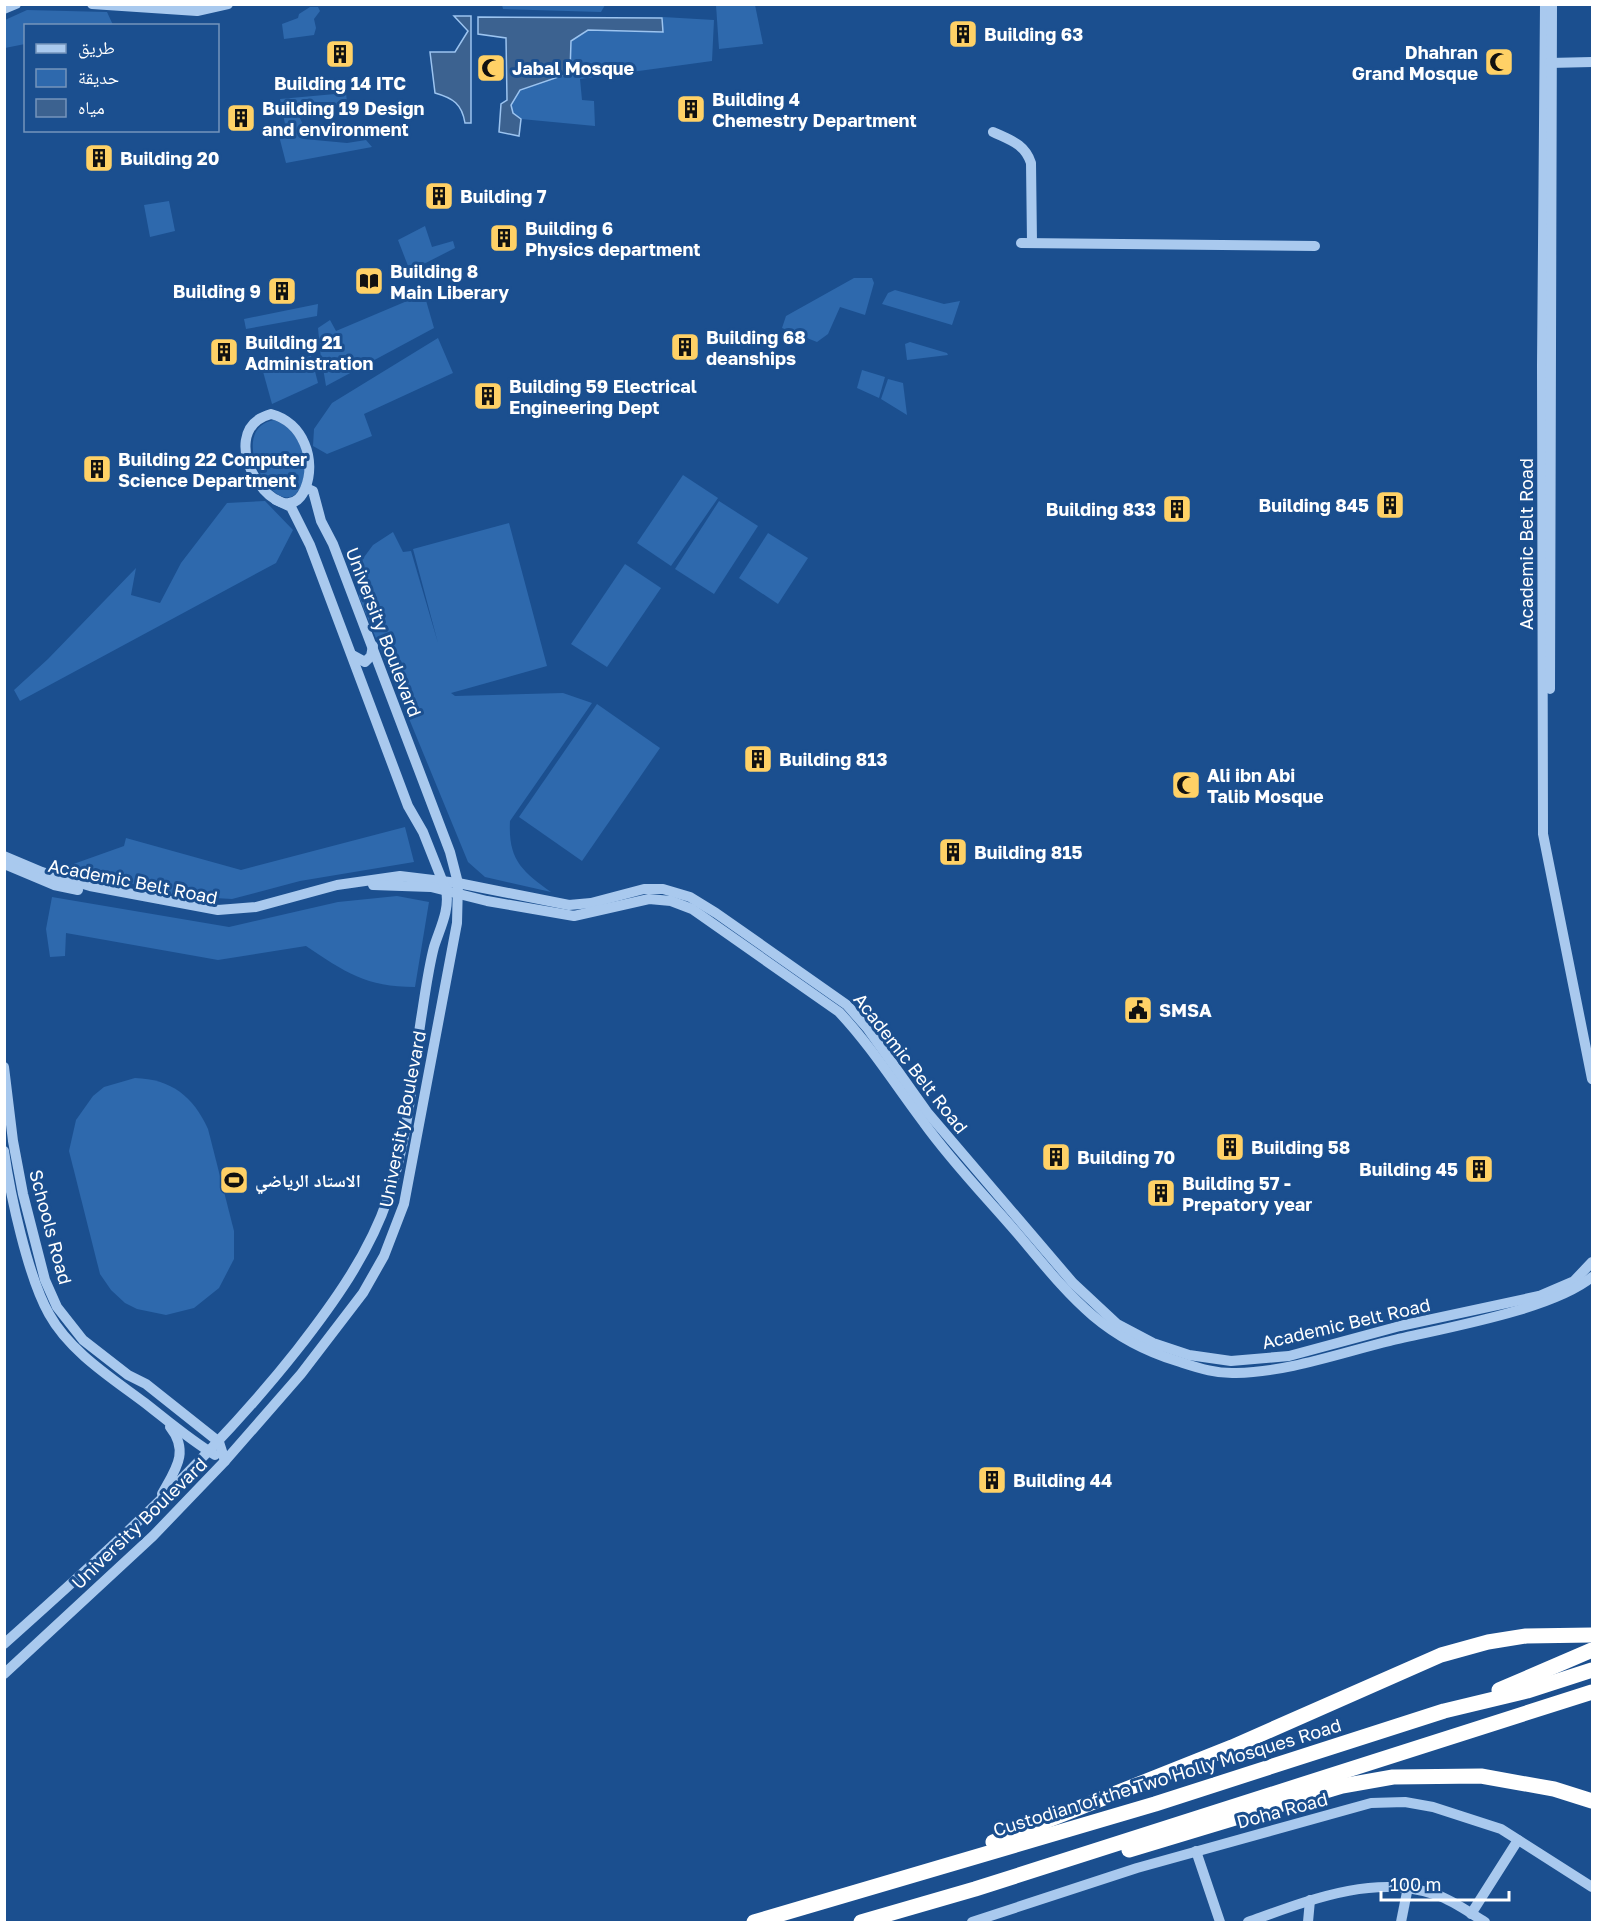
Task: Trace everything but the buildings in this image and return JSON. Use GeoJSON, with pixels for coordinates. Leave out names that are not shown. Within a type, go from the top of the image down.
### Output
{"type":"FeatureCollection","features":[{"type":"Feature","properties":{"kind":"highway"},"geometry":{"type":"LineString","coordinates":[[863,1890],[992,1843],[1232,1747],[1441,1655],[1488,1642],[1526,1636],[1593,1635]]}},
{"type":"Feature","properties":{"kind":"highway"},"geometry":{"type":"LineString","coordinates":[[1444,1711],[1559,1667],[1593,1650]]}},
{"type":"Feature","properties":{"kind":"highway","name":"Custodian of the Two Holly Mosques Road"},"geometry":{"type":"LineString","coordinates":[[754,1923],[1155,1804],[1444,1711],[1527,1691],[1593,1670]]}},
{"type":"Feature","properties":{"kind":"highway"},"geometry":{"type":"LineString","coordinates":[[861,1923],[975,1889],[1593,1692]]}},
{"type":"Feature","properties":{"kind":"highway"},"geometry":{"type":"LineString","coordinates":[[975,1889],[1130,1850],[1342,1786],[1393,1777],[1481,1776],[1554,1789],[1593,1801]]}},
{"type":"Feature","properties":{"kind":"street"},"geometry":{"type":"LineString","coordinates":[[4,9],[16,4]]}},
{"type":"Feature","properties":{"kind":"street"},"geometry":{"type":"LineString","coordinates":[[92,4],[197,11],[228,4]]}},
{"type":"Feature","properties":{"kind":"street","name":"Academic Belt Road"},"geometry":{"type":"LineString","coordinates":[[1545,4],[1550,63],[1549,818],[1557,877],[1593,1045]]}},
{"type":"Feature","properties":{"kind":"street","name":"Academic Belt Road"},"geometry":{"type":"LineString","coordinates":[[1552,4],[1542,355],[1543,834],[1593,1079]]}},
{"type":"Feature","properties":{"kind":"street"},"geometry":{"type":"LineString","coordinates":[[1550,63],[1593,62]]}},
{"type":"Feature","properties":{"kind":"street"},"geometry":{"type":"LineString","coordinates":[[993,132],[1020,145],[1031,163],[1032,243]]}},
{"type":"Feature","properties":{"kind":"street"},"geometry":{"type":"LineString","coordinates":[[1020,243],[1315,246]]}},
{"type":"Feature","properties":{"kind":"street"},"geometry":{"type":"LineString","coordinates":[[271,414],[287,421],[304,441],[309,470],[306,488],[298,499],[289,502],[276,500],[260,488],[248,458],[247,442],[250,430],[258,419],[271,414]]}},
{"type":"Feature","properties":{"kind":"street","name":"University Boulevard"},"geometry":{"type":"LineString","coordinates":[[4,1674],[153,1536],[225,1461],[301,1374],[363,1293],[384,1256],[404,1204],[455,931],[458,888],[450,852],[373,646],[321,521],[313,491],[306,488]]}},
{"type":"Feature","properties":{"kind":"street","name":"University Boulevard"},"geometry":{"type":"LineString","coordinates":[[4,1644],[154,1507],[219,1442],[271,1384],[332,1305],[354,1270],[388,1199],[407,1123],[434,948],[448,899],[423,832],[408,806],[303,529],[291,507],[276,500]]}},
{"type":"Feature","properties":{"kind":"street"},"geometry":{"type":"LineString","coordinates":[[352,655],[357,660],[365,662],[371,656],[373,646]]}},
{"type":"Feature","properties":{"kind":"street","name":"Academic Belt Road"},"geometry":{"type":"LineString","coordinates":[[4,856],[42,872],[90,886],[218,910],[256,907],[337,885],[400,876],[458,888],[569,905],[591,903],[644,889],[663,890],[690,897],[847,1005],[868,1029],[927,1112],[1073,1283],[1117,1324],[1170,1349],[1190,1355],[1231,1361],[1289,1356],[1400,1326],[1539,1296],[1574,1281],[1593,1262]]}},
{"type":"Feature","properties":{"kind":"street","name":"Academic Belt Road"},"geometry":{"type":"LineString","coordinates":[[4,864],[54,885],[168,908],[228,916],[262,912],[286,904],[372,885],[444,885]]}},
{"type":"Feature","properties":{"kind":"street","name":"Academic Belt Road"},"geometry":{"type":"LineString","coordinates":[[458,888],[487,901],[574,916],[649,899],[660,899],[682,905],[705,918],[839,1012],[859,1034],[928,1130],[1067,1292],[1117,1335],[1152,1353],[1214,1372],[1236,1373],[1285,1366],[1532,1305],[1563,1295],[1593,1276]]}},
{"type":"Feature","properties":{"kind":"street","name":"Schools Road"},"geometry":{"type":"LineString","coordinates":[[4,1067],[13,1141],[23,1194],[45,1280],[57,1307],[83,1340],[128,1375],[146,1384],[219,1442]]}},
{"type":"Feature","properties":{"kind":"street"},"geometry":{"type":"LineString","coordinates":[[4,1151],[30,1262],[49,1315],[79,1351],[163,1417],[225,1461]]}},
{"type":"Feature","properties":{"kind":"street"},"geometry":{"type":"LineString","coordinates":[[388,1199],[404,1204]]}},
{"type":"Feature","properties":{"kind":"street"},"geometry":{"type":"LineString","coordinates":[[154,1507],[176,1469],[181,1450],[179,1438],[163,1417]]}},
{"type":"Feature","properties":{"kind":"street"},"geometry":{"type":"LineString","coordinates":[[219,1442],[225,1461]]}},
{"type":"Feature","properties":{"kind":"street","name":"Doha Road"},"geometry":{"type":"LineString","coordinates":[[972,1923],[1196,1851],[1322,1816],[1382,1803],[1405,1802],[1433,1807],[1501,1829],[1593,1887]]}},
{"type":"Feature","properties":{"kind":"street"},"geometry":{"type":"LineString","coordinates":[[1471,1914],[1518,1840]]}},
{"type":"Feature","properties":{"kind":"street"},"geometry":{"type":"LineString","coordinates":[[1196,1851],[1220,1923]]}},
{"type":"Feature","properties":{"kind":"street"},"geometry":{"type":"LineString","coordinates":[[1401,1923],[1408,1887]]}},
{"type":"Feature","properties":{"kind":"street"},"geometry":{"type":"LineString","coordinates":[[1248,1923],[1310,1900],[1358,1889],[1408,1887],[1438,1896],[1485,1923]]}},
{"type":"Feature","properties":{"kind":"street"},"geometry":{"type":"LineString","coordinates":[[1308,1923],[1310,1900]]}},
{"type":"Feature","properties":{"kind":"green space"},"geometry":{"type":"Polygon","coordinates":[[[502,4],[605,5],[601,12],[503,9],[502,4]]]}},
{"type":"Feature","properties":{"kind":"green space"},"geometry":{"type":"Polygon","coordinates":[[[716,5],[755,5],[763,44],[719,49],[716,5]]]}},
{"type":"Feature","properties":{"kind":"green space"},"geometry":{"type":"Polygon","coordinates":[[[310,7],[318,7],[320,11],[314,19],[316,28],[314,35],[284,39],[282,24],[298,18],[299,14],[310,7]]]}},
{"type":"Feature","properties":{"kind":"green space"},"geometry":{"type":"Polygon","coordinates":[[[27,10],[107,12],[113,24],[24,24],[24,44],[5,48],[5,20],[27,10]]]}},
{"type":"Feature","properties":{"kind":"green space"},"geometry":{"type":"Polygon","coordinates":[[[663,17],[714,20],[712,61],[580,79],[582,100],[594,101],[595,126],[521,119],[513,113],[511,105],[520,90],[570,73],[571,41],[588,30],[662,32],[663,17]]]}},
{"type":"Feature","properties":{"kind":"green space"},"geometry":{"type":"Polygon","coordinates":[[[346,93],[347,102],[339,106],[329,102],[311,102],[308,112],[299,116],[303,125],[300,132],[304,139],[347,143],[366,140],[372,147],[286,163],[278,132],[286,129],[280,99],[346,93]]]}},
{"type":"Feature","properties":{"kind":"green space"},"geometry":{"type":"Polygon","coordinates":[[[169,201],[175,231],[150,237],[144,205],[169,201]]]}},
{"type":"Feature","properties":{"kind":"green space"},"geometry":{"type":"Polygon","coordinates":[[[425,226],[432,247],[453,241],[455,248],[410,271],[398,240],[425,226]]]}},
{"type":"Feature","properties":{"kind":"green space"},"geometry":{"type":"Polygon","coordinates":[[[854,278],[872,278],[874,283],[865,315],[840,307],[828,334],[817,342],[782,328],[786,316],[854,278]]]}},
{"type":"Feature","properties":{"kind":"green space"},"geometry":{"type":"Polygon","coordinates":[[[895,290],[944,304],[960,301],[952,325],[882,304],[888,293],[895,290]]]}},
{"type":"Feature","properties":{"kind":"green space"},"geometry":{"type":"Polygon","coordinates":[[[425,297],[434,328],[326,386],[323,368],[336,360],[321,359],[318,328],[330,320],[336,331],[407,301],[425,297]]]}},
{"type":"Feature","properties":{"kind":"green space"},"geometry":{"type":"Polygon","coordinates":[[[318,304],[317,316],[246,329],[244,319],[318,304]]]}},
{"type":"Feature","properties":{"kind":"green space"},"geometry":{"type":"Polygon","coordinates":[[[438,338],[453,373],[364,414],[372,436],[327,454],[313,446],[314,429],[332,403],[438,338]]]}},
{"type":"Feature","properties":{"kind":"green space"},"geometry":{"type":"Polygon","coordinates":[[[910,342],[948,355],[907,360],[905,344],[910,342]]]}},
{"type":"Feature","properties":{"kind":"green space"},"geometry":{"type":"Polygon","coordinates":[[[311,356],[318,383],[272,404],[262,368],[311,356]]]}},
{"type":"Feature","properties":{"kind":"green space"},"geometry":{"type":"Polygon","coordinates":[[[862,370],[885,377],[879,398],[857,388],[862,370]]]}},
{"type":"Feature","properties":{"kind":"green space"},"geometry":{"type":"Polygon","coordinates":[[[888,379],[903,383],[907,415],[881,399],[888,379]]]}},
{"type":"Feature","properties":{"kind":"green space"},"geometry":{"type":"Polygon","coordinates":[[[274,420],[291,431],[302,448],[304,479],[300,488],[291,497],[280,496],[269,486],[254,456],[253,440],[259,427],[274,420]]]}},
{"type":"Feature","properties":{"kind":"green space"},"geometry":{"type":"Polygon","coordinates":[[[683,475],[718,498],[671,566],[637,543],[683,475]]]}},
{"type":"Feature","properties":{"kind":"green space"},"geometry":{"type":"Polygon","coordinates":[[[265,501],[293,530],[276,563],[20,701],[14,690],[48,659],[136,568],[131,595],[160,603],[181,563],[227,503],[265,501]]]}},
{"type":"Feature","properties":{"kind":"green space"},"geometry":{"type":"Polygon","coordinates":[[[719,501],[758,526],[714,594],[675,569],[719,501]]]}},
{"type":"Feature","properties":{"kind":"green space"},"geometry":{"type":"Polygon","coordinates":[[[509,523],[547,666],[451,693],[455,696],[563,693],[592,703],[510,821],[511,846],[514,855],[532,878],[551,892],[485,877],[468,862],[359,597],[356,568],[373,545],[393,532],[403,552],[411,551],[438,643],[413,549],[509,523]]]}},
{"type":"Feature","properties":{"kind":"green space"},"geometry":{"type":"Polygon","coordinates":[[[768,533],[808,558],[778,604],[739,578],[768,533]]]}},
{"type":"Feature","properties":{"kind":"green space"},"geometry":{"type":"Polygon","coordinates":[[[625,564],[661,588],[607,667],[571,644],[625,564]]]}},
{"type":"Feature","properties":{"kind":"green space"},"geometry":{"type":"Polygon","coordinates":[[[597,704],[660,748],[582,861],[519,817],[597,704]]]}},
{"type":"Feature","properties":{"kind":"green space"},"geometry":{"type":"Polygon","coordinates":[[[405,827],[414,862],[300,881],[232,899],[181,896],[65,867],[124,846],[126,838],[241,870],[405,827]]]}},
{"type":"Feature","properties":{"kind":"green space"},"geometry":{"type":"Polygon","coordinates":[[[397,896],[429,902],[415,987],[369,981],[345,970],[306,946],[218,960],[66,933],[65,956],[50,957],[46,929],[52,897],[229,927],[338,902],[397,896]]]}},
{"type":"Feature","properties":{"kind":"green space"},"geometry":{"type":"Polygon","coordinates":[[[135,1078],[148,1079],[170,1086],[188,1099],[202,1117],[208,1129],[234,1231],[234,1259],[219,1288],[194,1308],[166,1315],[137,1309],[125,1303],[111,1290],[100,1274],[69,1151],[76,1120],[93,1096],[104,1087],[135,1078]]]}},
{"type":"Feature","properties":{"kind":"water"},"geometry":{"type":"Polygon","coordinates":[[[454,16],[471,16],[471,123],[465,123],[462,111],[456,103],[435,93],[430,52],[455,52],[468,31],[454,16]]]}},
{"type":"Feature","properties":{"kind":"water"},"geometry":{"type":"Polygon","coordinates":[[[478,17],[662,18],[663,32],[588,30],[571,41],[570,73],[520,90],[511,105],[513,113],[521,119],[519,136],[499,132],[501,104],[507,100],[506,38],[478,34],[478,17]]]}},
{"type":"Feature","properties":{"kind":"place","name":"Building 63"},"geometry":{"type":"Point","coordinates":[963,34]}},
{"type":"Feature","properties":{"kind":"place","name":"Building 14 ITC"},"geometry":{"type":"Point","coordinates":[340,54]}},
{"type":"Feature","properties":{"kind":"place","name":"Dhahran Grand Mosque"},"geometry":{"type":"Point","coordinates":[1499,62]}},
{"type":"Feature","properties":{"kind":"place","name":"Jabal Mosque"},"geometry":{"type":"Point","coordinates":[491,68]}},
{"type":"Feature","properties":{"kind":"place","name":"Building 4 Chemestry Department"},"geometry":{"type":"Point","coordinates":[691,109]}},
{"type":"Feature","properties":{"kind":"place","name":"Building 19 Design and environment"},"geometry":{"type":"Point","coordinates":[241,118]}},
{"type":"Feature","properties":{"kind":"place","name":"Building 20"},"geometry":{"type":"Point","coordinates":[99,158]}},
{"type":"Feature","properties":{"kind":"place","name":"Building 7"},"geometry":{"type":"Point","coordinates":[439,196]}},
{"type":"Feature","properties":{"kind":"place","name":"Building 6 Physics department"},"geometry":{"type":"Point","coordinates":[504,238]}},
{"type":"Feature","properties":{"kind":"place","name":"Building 8 Main Liberary"},"geometry":{"type":"Point","coordinates":[369,281]}},
{"type":"Feature","properties":{"kind":"place","name":"Building 9"},"geometry":{"type":"Point","coordinates":[282,291]}},
{"type":"Feature","properties":{"kind":"place","name":"Building 68 deanships"},"geometry":{"type":"Point","coordinates":[685,347]}},
{"type":"Feature","properties":{"kind":"place","name":"Building 21 Administration"},"geometry":{"type":"Point","coordinates":[224,352]}},
{"type":"Feature","properties":{"kind":"place","name":"Building 59 Electrical Engineering Dept"},"geometry":{"type":"Point","coordinates":[488,396]}},
{"type":"Feature","properties":{"kind":"place","name":"Building 22 Computer Science Department"},"geometry":{"type":"Point","coordinates":[97,469]}},
{"type":"Feature","properties":{"kind":"place","name":"Building 845"},"geometry":{"type":"Point","coordinates":[1390,505]}},
{"type":"Feature","properties":{"kind":"place","name":"Building 833"},"geometry":{"type":"Point","coordinates":[1177,509]}},
{"type":"Feature","properties":{"kind":"place","name":"Building 813"},"geometry":{"type":"Point","coordinates":[758,759]}},
{"type":"Feature","properties":{"kind":"place","name":"Ali ibn Abi Talib Mosque"},"geometry":{"type":"Point","coordinates":[1186,785]}},
{"type":"Feature","properties":{"kind":"place","name":"Building 815"},"geometry":{"type":"Point","coordinates":[953,852]}},
{"type":"Feature","properties":{"kind":"place","name":"SMSA"},"geometry":{"type":"Point","coordinates":[1138,1010]}},
{"type":"Feature","properties":{"kind":"place","name":"Building 58"},"geometry":{"type":"Point","coordinates":[1230,1147]}},
{"type":"Feature","properties":{"kind":"place","name":"Building 70"},"geometry":{"type":"Point","coordinates":[1056,1157]}},
{"type":"Feature","properties":{"kind":"place","name":"Building 45"},"geometry":{"type":"Point","coordinates":[1479,1169]}},
{"type":"Feature","properties":{"kind":"place","name":"الاستاد الرياضي"},"geometry":{"type":"Point","coordinates":[234,1180]}},
{"type":"Feature","properties":{"kind":"place","name":"Building 57 - Prepatory year"},"geometry":{"type":"Point","coordinates":[1161,1193]}},
{"type":"Feature","properties":{"kind":"place","name":"Building 44"},"geometry":{"type":"Point","coordinates":[992,1480]}}]}
